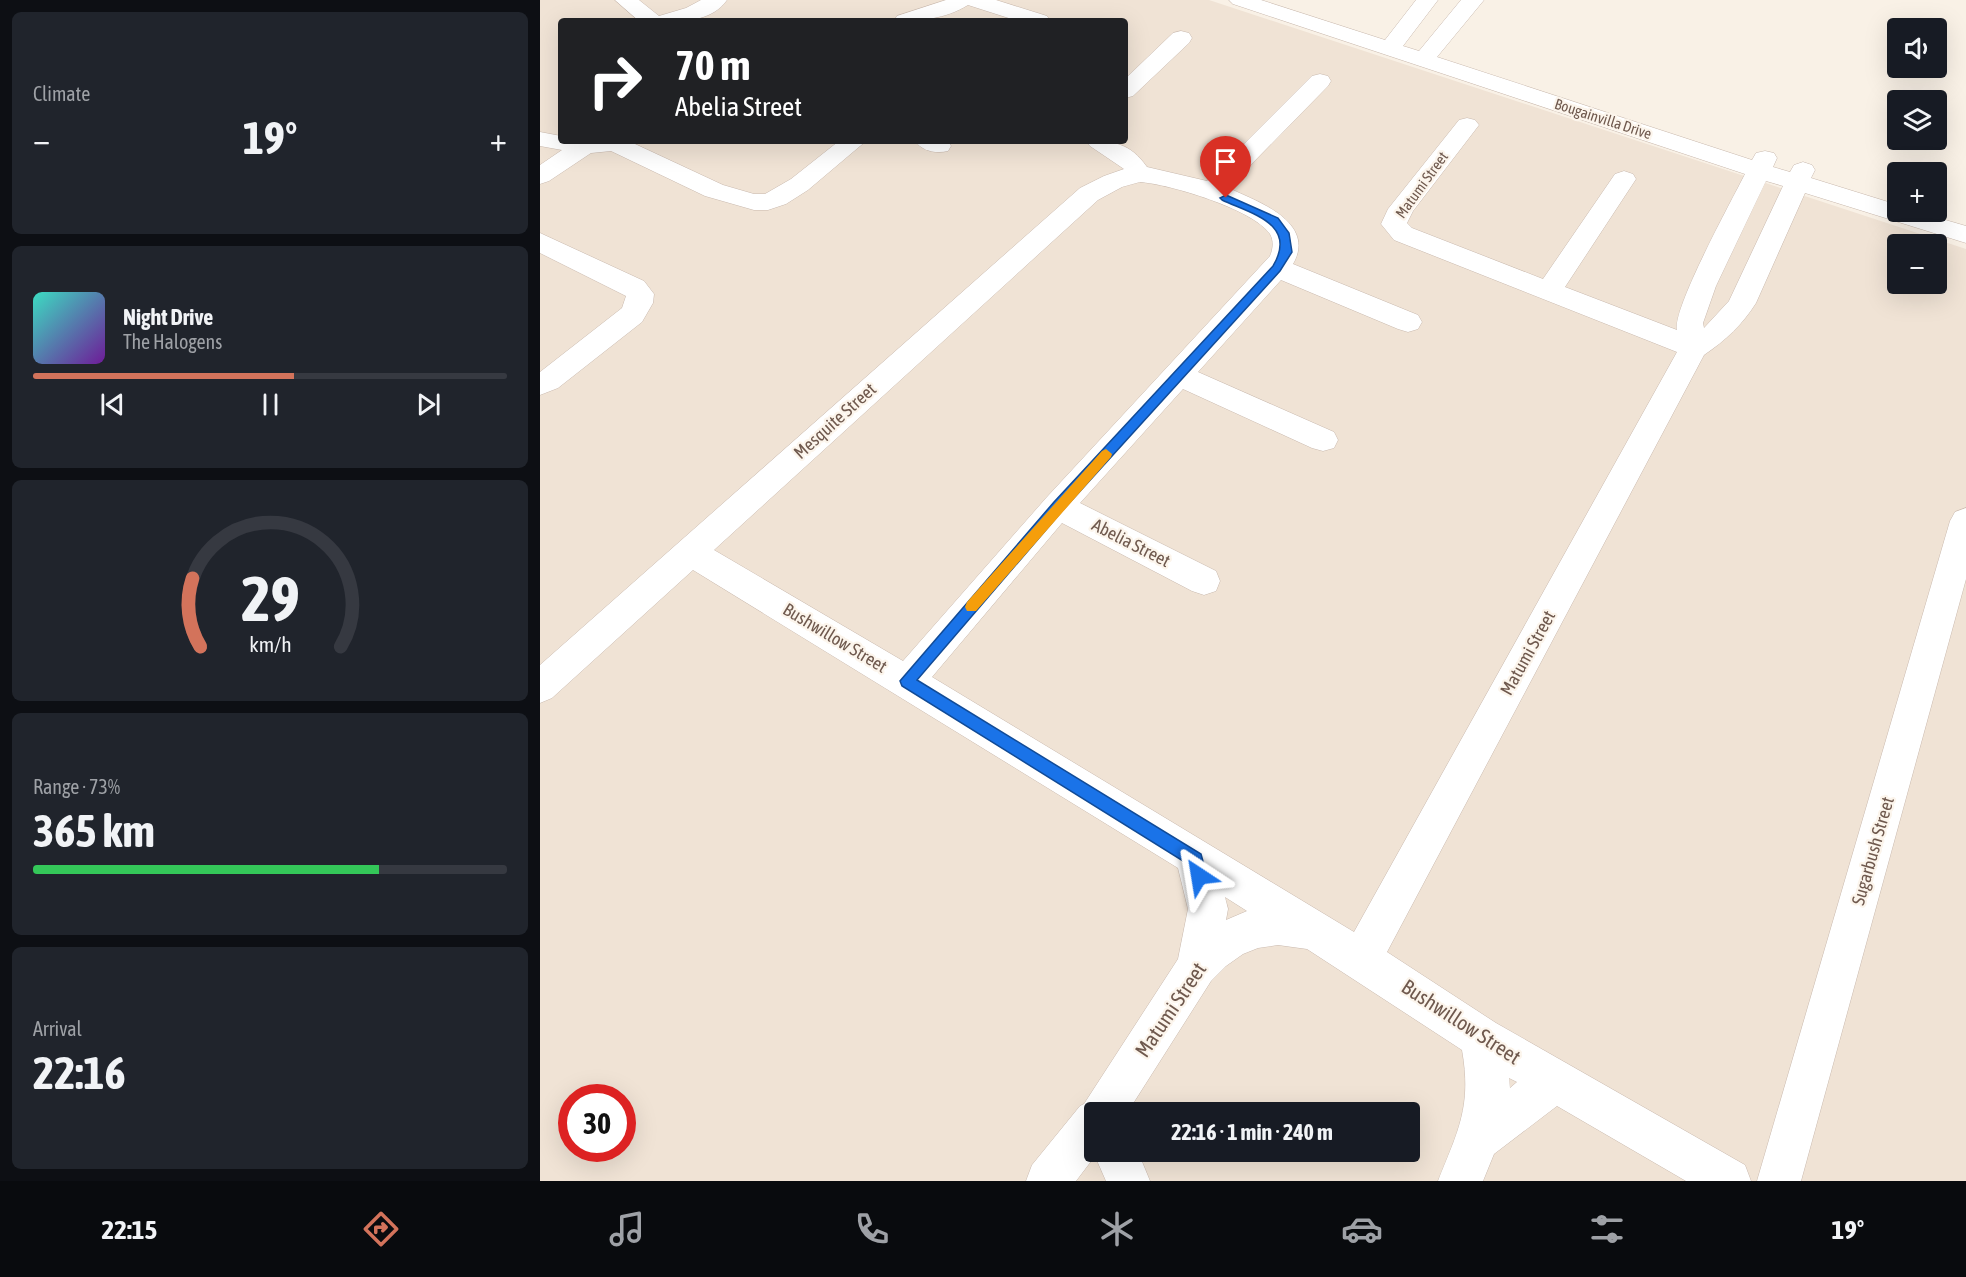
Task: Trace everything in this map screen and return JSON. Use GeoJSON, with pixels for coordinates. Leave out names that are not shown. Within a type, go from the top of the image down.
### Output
{"type":"FeatureCollection","features":[{"type":"Feature","properties":{"kind":"street"},"geometry":{"type":"LineString","coordinates":[[626,0],[647,18]]}},
{"type":"Feature","properties":{"kind":"street"},"geometry":{"type":"LineString","coordinates":[[676,18],[694,13],[716,0]]}},
{"type":"Feature","properties":{"kind":"street"},"geometry":{"type":"LineString","coordinates":[[914,18],[951,6],[961,0]]}},
{"type":"Feature","properties":{"kind":"street"},"geometry":{"type":"LineString","coordinates":[[975,0],[1030,18]]}},
{"type":"Feature","properties":{"kind":"street","name":"Bougainvilla Drive"},"geometry":{"type":"LineString","coordinates":[[1240,0],[1428,55],[1800,176],[1966,235]]}},
{"type":"Feature","properties":{"kind":"street","name":"Bougainvilla Drive"},"geometry":{"type":"LineString","coordinates":[[1281,0],[1394,44]]}},
{"type":"Feature","properties":{"kind":"street"},"geometry":{"type":"LineString","coordinates":[[1394,44],[1427,0]]}},
{"type":"Feature","properties":{"kind":"street"},"geometry":{"type":"LineString","coordinates":[[1428,55],[1473,0]]}},
{"type":"Feature","properties":{"kind":"street"},"geometry":{"type":"LineString","coordinates":[[1128,88],[1181,38]]}},
{"type":"Feature","properties":{"kind":"street"},"geometry":{"type":"LineString","coordinates":[[1210,192],[1320,81]]}},
{"type":"Feature","properties":{"kind":"street","name":"Matumi Street"},"geometry":{"type":"LineString","coordinates":[[1467,125],[1401,209],[1394,224],[1403,234],[1694,348]]}},
{"type":"Feature","properties":{"kind":"street"},"geometry":{"type":"LineString","coordinates":[[540,140],[558,143]]}},
{"type":"Feature","properties":{"kind":"street"},"geometry":{"type":"LineString","coordinates":[[565,144],[584,147],[605,147],[614,144]]}},
{"type":"Feature","properties":{"kind":"street"},"geometry":{"type":"LineString","coordinates":[[624,144],[725,195],[768,202],[785,194],[850,144]]}},
{"type":"Feature","properties":{"kind":"street"},"geometry":{"type":"LineString","coordinates":[[907,681],[1058,506],[1276,268],[1287,252],[1284,233],[1274,221],[1241,204],[1210,192],[1162,176],[1140,174],[1131,161],[1103,144]]}},
{"type":"Feature","properties":{"kind":"street"},"geometry":{"type":"LineString","coordinates":[[540,176],[584,147]]}},
{"type":"Feature","properties":{"kind":"street"},"geometry":{"type":"LineString","coordinates":[[1694,348],[1689,323],[1703,286],[1763,164]]}},
{"type":"Feature","properties":{"kind":"street","name":"Mesquite Street"},"geometry":{"type":"LineString","coordinates":[[540,687],[1089,194],[1105,184],[1140,174]]}},
{"type":"Feature","properties":{"kind":"street","name":"Bougainvilla Drive"},"geometry":{"type":"LineString","coordinates":[[1800,176],[1887,197]]}},
{"type":"Feature","properties":{"kind":"street","name":"Matumi Street"},"geometry":{"type":"LineString","coordinates":[[1361,959],[1694,348],[1721,331],[1733,318],[1800,176]]}},
{"type":"Feature","properties":{"kind":"street"},"geometry":{"type":"LineString","coordinates":[[1549,291],[1624,179]]}},
{"type":"Feature","properties":{"kind":"street"},"geometry":{"type":"LineString","coordinates":[[1947,216],[1966,222]]}},
{"type":"Feature","properties":{"kind":"street"},"geometry":{"type":"LineString","coordinates":[[540,242],[634,288],[640,294],[639,303],[632,315],[548,381],[540,384]]}},
{"type":"Feature","properties":{"kind":"street"},"geometry":{"type":"LineString","coordinates":[[1276,268],[1408,322]]}},
{"type":"Feature","properties":{"kind":"street"},"geometry":{"type":"LineString","coordinates":[[1179,375],[1323,440]]}},
{"type":"Feature","properties":{"kind":"street","name":"Abelia Street"},"geometry":{"type":"LineString","coordinates":[[1058,506],[1204,581]]}},
{"type":"Feature","properties":{"kind":"street","name":"Sugarbush Street"},"geometry":{"type":"LineString","coordinates":[[1779,1181],[1966,521]]}},
{"type":"Feature","properties":{"kind":"street","name":"Bushwillow Street"},"geometry":{"type":"LineString","coordinates":[[689,551],[907,681],[1361,959],[1481,1038],[1729,1181]]}},
{"type":"Feature","properties":{"kind":"street"},"geometry":{"type":"LineString","coordinates":[[1195,859],[1208,909],[1197,967]]}},
{"type":"Feature","properties":{"kind":"street","name":"Matumi Street"},"geometry":{"type":"LineString","coordinates":[[1111,1102],[1197,967],[1213,949],[1244,932],[1270,925],[1312,930]]}},
{"type":"Feature","properties":{"kind":"street"},"geometry":{"type":"LineString","coordinates":[[1460,1181],[1479,1138],[1486,1112],[1489,1090],[1481,1038]]}},
{"type":"Feature","properties":{"kind":"street"},"geometry":{"type":"LineString","coordinates":[[1479,1138],[1554,1081]]}},
{"type":"Feature","properties":{"kind":"street","name":"Matumi Street"},"geometry":{"type":"LineString","coordinates":[[1048,1181],[1084,1137]]}},
{"type":"Feature","properties":{"kind":"street"},"geometry":{"type":"LineString","coordinates":[[1120,1162],[1128,1181]]}},
{"type":"Feature","properties":{"kind":"shaded area"},"geometry":{"type":"Polygon","coordinates":[[[540,0],[1209,0],[1920,234],[1887,234],[1887,294],[1947,294],[1947,243],[1966,249],[1966,1181],[540,1181],[540,0]]]}},
{"type":"Feature","properties":{"kind":"slow traffic"},"geometry":{"type":"LineString","coordinates":[[972,607],[1058,506],[1106,454]]}},
{"type":"Feature","properties":{"kind":"route"},"geometry":{"type":"LineString","coordinates":[[1199,876],[1195,859],[907,681],[1058,506],[1276,268],[1287,252],[1284,233],[1274,221],[1226,198]]}}]}
